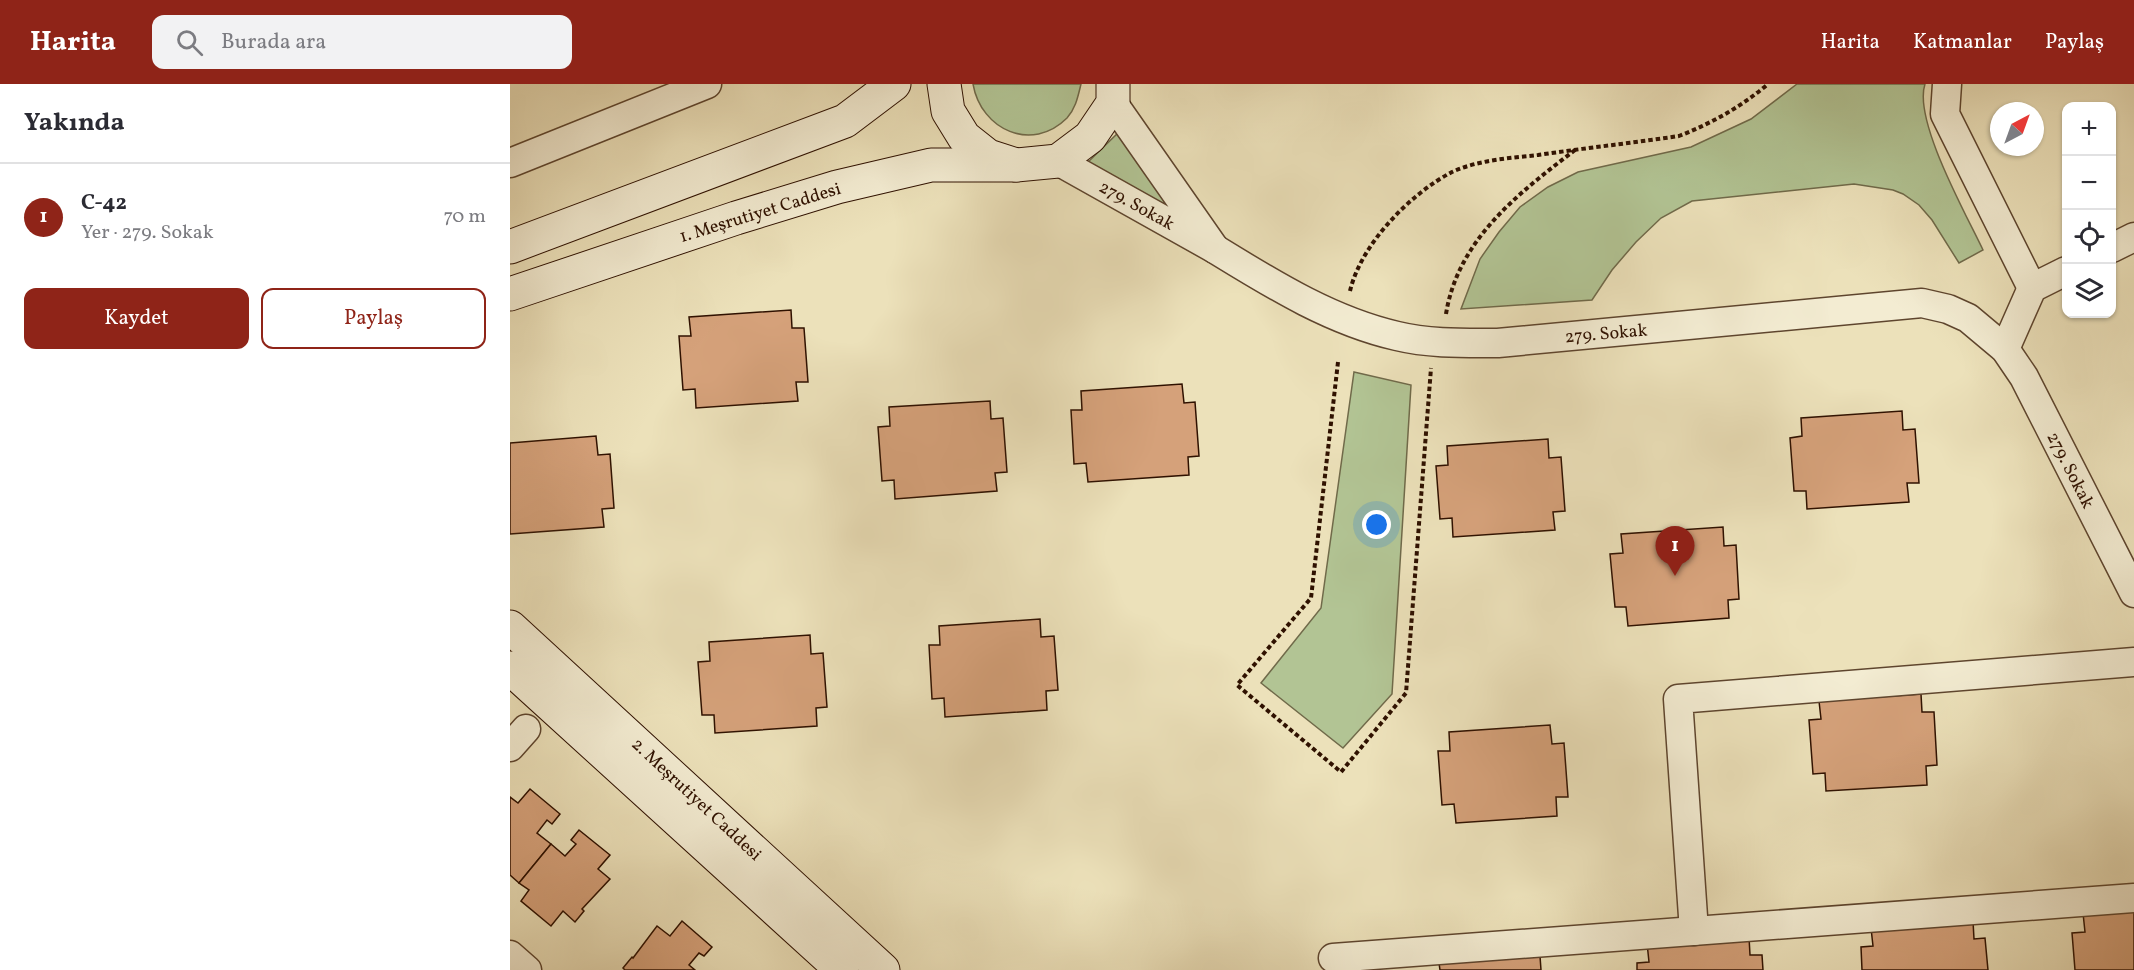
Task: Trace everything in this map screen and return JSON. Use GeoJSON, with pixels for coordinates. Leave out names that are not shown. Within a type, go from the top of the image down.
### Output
{"type":"FeatureCollection","features":[{"type":"Feature","properties":{"kind":"main road"},"geometry":{"type":"LineString","coordinates":[[510,248],[845,121],[894,84]]}},
{"type":"Feature","properties":{"kind":"main road"},"geometry":{"type":"LineString","coordinates":[[944,84],[948,111],[964,137],[988,156],[1017,165]]}},
{"type":"Feature","properties":{"kind":"main road"},"geometry":{"type":"LineString","coordinates":[[1058,161],[1090,137],[1113,93]]}},
{"type":"Feature","properties":{"kind":"main road","name":"1. Meşrutiyet Caddesi"},"geometry":{"type":"LineString","coordinates":[[510,294],[736,218],[837,187],[931,165],[1017,165],[1058,161]]}},
{"type":"Feature","properties":{"kind":"main road","name":"2. Meşrutiyet Caddesi"},"geometry":{"type":"LineString","coordinates":[[510,627],[883,970]]}},
{"type":"Feature","properties":{"kind":"main road","name":"2. Meşrutiyet Caddesi"},"geometry":{"type":"LineString","coordinates":[[510,668],[842,970]]}},
{"type":"Feature","properties":{"kind":"street"},"geometry":{"type":"LineString","coordinates":[[510,163],[707,84]]}},
{"type":"Feature","properties":{"kind":"street"},"geometry":{"type":"LineString","coordinates":[[1947,84],[1945,114],[2032,288]]}},
{"type":"Feature","properties":{"kind":"street","name":"279. Sokak"},"geometry":{"type":"LineString","coordinates":[[1113,93],[1215,249]]}},
{"type":"Feature","properties":{"kind":"street","name":"279. Sokak"},"geometry":{"type":"LineString","coordinates":[[1058,161],[1215,249],[1287,293],[1344,319],[1397,336],[1437,342],[1498,343],[1922,303],[1948,309],[1968,318],[2005,349],[2024,377],[2130,574]]}},
{"type":"Feature","properties":{"kind":"street"},"geometry":{"type":"LineString","coordinates":[[2116,246],[2134,237]]}},
{"type":"Feature","properties":{"kind":"street"},"geometry":{"type":"LineString","coordinates":[[2005,349],[2032,288],[2062,273]]}},
{"type":"Feature","properties":{"kind":"street"},"geometry":{"type":"LineString","coordinates":[[1694,931],[1678,699],[2134,662]]}},
{"type":"Feature","properties":{"kind":"street"},"geometry":{"type":"LineString","coordinates":[[1333,958],[2134,898]]}},
{"type":"Feature","properties":{"kind":"street"},"geometry":{"type":"LineString","coordinates":[[510,955],[527,970]]}},
{"type":"Feature","properties":{"kind":"path"},"geometry":{"type":"LineString","coordinates":[[1344,319],[1354,277],[1376,238],[1406,206],[1453,172],[1485,162],[1679,136],[1706,126],[1737,108],[1767,84]]}},
{"type":"Feature","properties":{"kind":"path"},"geometry":{"type":"LineString","coordinates":[[1338,362],[1311,598],[1237,684],[1341,772],[1406,693],[1437,342],[1450,292],[1464,262],[1483,232],[1506,206],[1576,149]]}},
{"type":"Feature","properties":{"kind":"green space"},"geometry":{"type":"Polygon","coordinates":[[[973,84],[1081,84],[1075,106],[1067,118],[1039,134],[1024,135],[997,124],[986,114],[973,84]]]}},
{"type":"Feature","properties":{"kind":"green space"},"geometry":{"type":"Polygon","coordinates":[[[1797,84],[1925,84],[1923,100],[1934,143],[1943,167],[1983,250],[1959,263],[1932,220],[1919,205],[1893,190],[1854,184],[1692,201],[1661,218],[1636,242],[1612,270],[1592,300],[1461,309],[1480,259],[1499,232],[1520,207],[1548,187],[1578,172],[1691,147],[1751,119],[1797,84]]]}},
{"type":"Feature","properties":{"kind":"green space"},"geometry":{"type":"Polygon","coordinates":[[[1119,132],[1176,217],[1087,163],[1119,132]]]}},
{"type":"Feature","properties":{"kind":"green space"},"geometry":{"type":"Polygon","coordinates":[[[1354,372],[1411,385],[1392,694],[1343,748],[1261,683],[1321,608],[1354,372]]]}},
{"type":"Feature","properties":{"kind":"building"},"geometry":{"type":"Polygon","coordinates":[[[791,310],[792,328],[804,328],[808,382],[796,382],[798,401],[696,408],[695,389],[683,390],[679,336],[691,336],[689,317],[791,310]]]}},
{"type":"Feature","properties":{"kind":"building"},"geometry":{"type":"Polygon","coordinates":[[[1182,384],[1184,403],[1195,402],[1199,456],[1188,457],[1189,475],[1088,482],[1086,463],[1074,464],[1071,410],[1082,410],[1081,391],[1182,384]]]}},
{"type":"Feature","properties":{"kind":"building"},"geometry":{"type":"Polygon","coordinates":[[[990,401],[991,419],[1003,418],[1007,472],[995,473],[997,491],[895,499],[894,480],[882,481],[878,427],[890,426],[889,407],[990,401]]]}},
{"type":"Feature","properties":{"kind":"building"},"geometry":{"type":"Polygon","coordinates":[[[1902,411],[1903,430],[1915,429],[1919,483],[1907,483],[1909,502],[1807,509],[1806,491],[1794,491],[1790,438],[1802,436],[1801,418],[1902,411]]]}},
{"type":"Feature","properties":{"kind":"building"},"geometry":{"type":"Polygon","coordinates":[[[596,436],[598,455],[610,454],[614,508],[602,509],[604,527],[510,534],[510,443],[596,436]]]}},
{"type":"Feature","properties":{"kind":"building"},"geometry":{"type":"Polygon","coordinates":[[[1548,439],[1549,458],[1561,457],[1565,511],[1553,512],[1555,530],[1453,537],[1452,518],[1440,519],[1436,466],[1448,465],[1447,446],[1548,439]]]}},
{"type":"Feature","properties":{"kind":"building"},"geometry":{"type":"Polygon","coordinates":[[[1723,527],[1724,546],[1736,545],[1739,599],[1728,600],[1729,618],[1628,626],[1626,607],[1615,607],[1610,554],[1623,553],[1621,534],[1723,527]]]}},
{"type":"Feature","properties":{"kind":"building"},"geometry":{"type":"Polygon","coordinates":[[[1040,619],[1041,637],[1054,636],[1058,690],[1046,691],[1047,710],[945,717],[944,698],[932,699],[929,645],[940,645],[939,626],[1040,619]]]}},
{"type":"Feature","properties":{"kind":"building"},"geometry":{"type":"Polygon","coordinates":[[[810,635],[811,654],[823,653],[827,707],[816,708],[817,726],[715,733],[714,715],[702,715],[698,662],[710,661],[709,642],[810,635]]]}},
{"type":"Feature","properties":{"kind":"building"},"geometry":{"type":"Polygon","coordinates":[[[1921,694],[1922,712],[1934,712],[1937,765],[1926,766],[1927,785],[1826,791],[1825,773],[1813,774],[1809,720],[1821,719],[1819,701],[1921,694]]]}},
{"type":"Feature","properties":{"kind":"building"},"geometry":{"type":"Polygon","coordinates":[[[1550,725],[1552,744],[1564,743],[1568,797],[1556,797],[1557,816],[1456,823],[1454,804],[1442,805],[1438,751],[1450,751],[1449,732],[1550,725]]]}},
{"type":"Feature","properties":{"kind":"building"},"geometry":{"type":"Polygon","coordinates":[[[530,789],[560,814],[552,824],[547,820],[537,833],[551,844],[519,883],[510,875],[510,797],[518,803],[530,789]]]}},
{"type":"Feature","properties":{"kind":"building"},"geometry":{"type":"Polygon","coordinates":[[[579,830],[610,855],[598,869],[610,879],[582,909],[584,911],[575,922],[563,911],[551,926],[521,901],[529,890],[519,883],[551,844],[565,856],[576,844],[571,840],[579,830]]]}},
{"type":"Feature","properties":{"kind":"building"},"geometry":{"type":"Polygon","coordinates":[[[2134,910],[2134,970],[2075,970],[2072,933],[2085,932],[2083,913],[2134,910]]]}},
{"type":"Feature","properties":{"kind":"building"},"geometry":{"type":"Polygon","coordinates":[[[682,921],[712,947],[704,956],[699,953],[689,965],[695,970],[625,970],[623,968],[657,926],[670,936],[682,921]]]}},
{"type":"Feature","properties":{"kind":"building"},"geometry":{"type":"Polygon","coordinates":[[[1973,921],[1974,939],[1985,938],[1988,970],[1862,970],[1861,947],[1873,946],[1871,928],[1973,921]]]}},
{"type":"Feature","properties":{"kind":"building"},"geometry":{"type":"Polygon","coordinates":[[[1749,937],[1750,955],[1762,955],[1763,970],[1637,970],[1637,963],[1649,962],[1647,943],[1749,937]]]}},
{"type":"Feature","properties":{"kind":"building"},"geometry":{"type":"Polygon","coordinates":[[[1540,956],[1541,970],[1440,970],[1439,963],[1540,956]]]}},
{"type":"Feature","properties":{"kind":"place","name":"C-42"},"geometry":{"type":"Point","coordinates":[1675,576]}}]}
